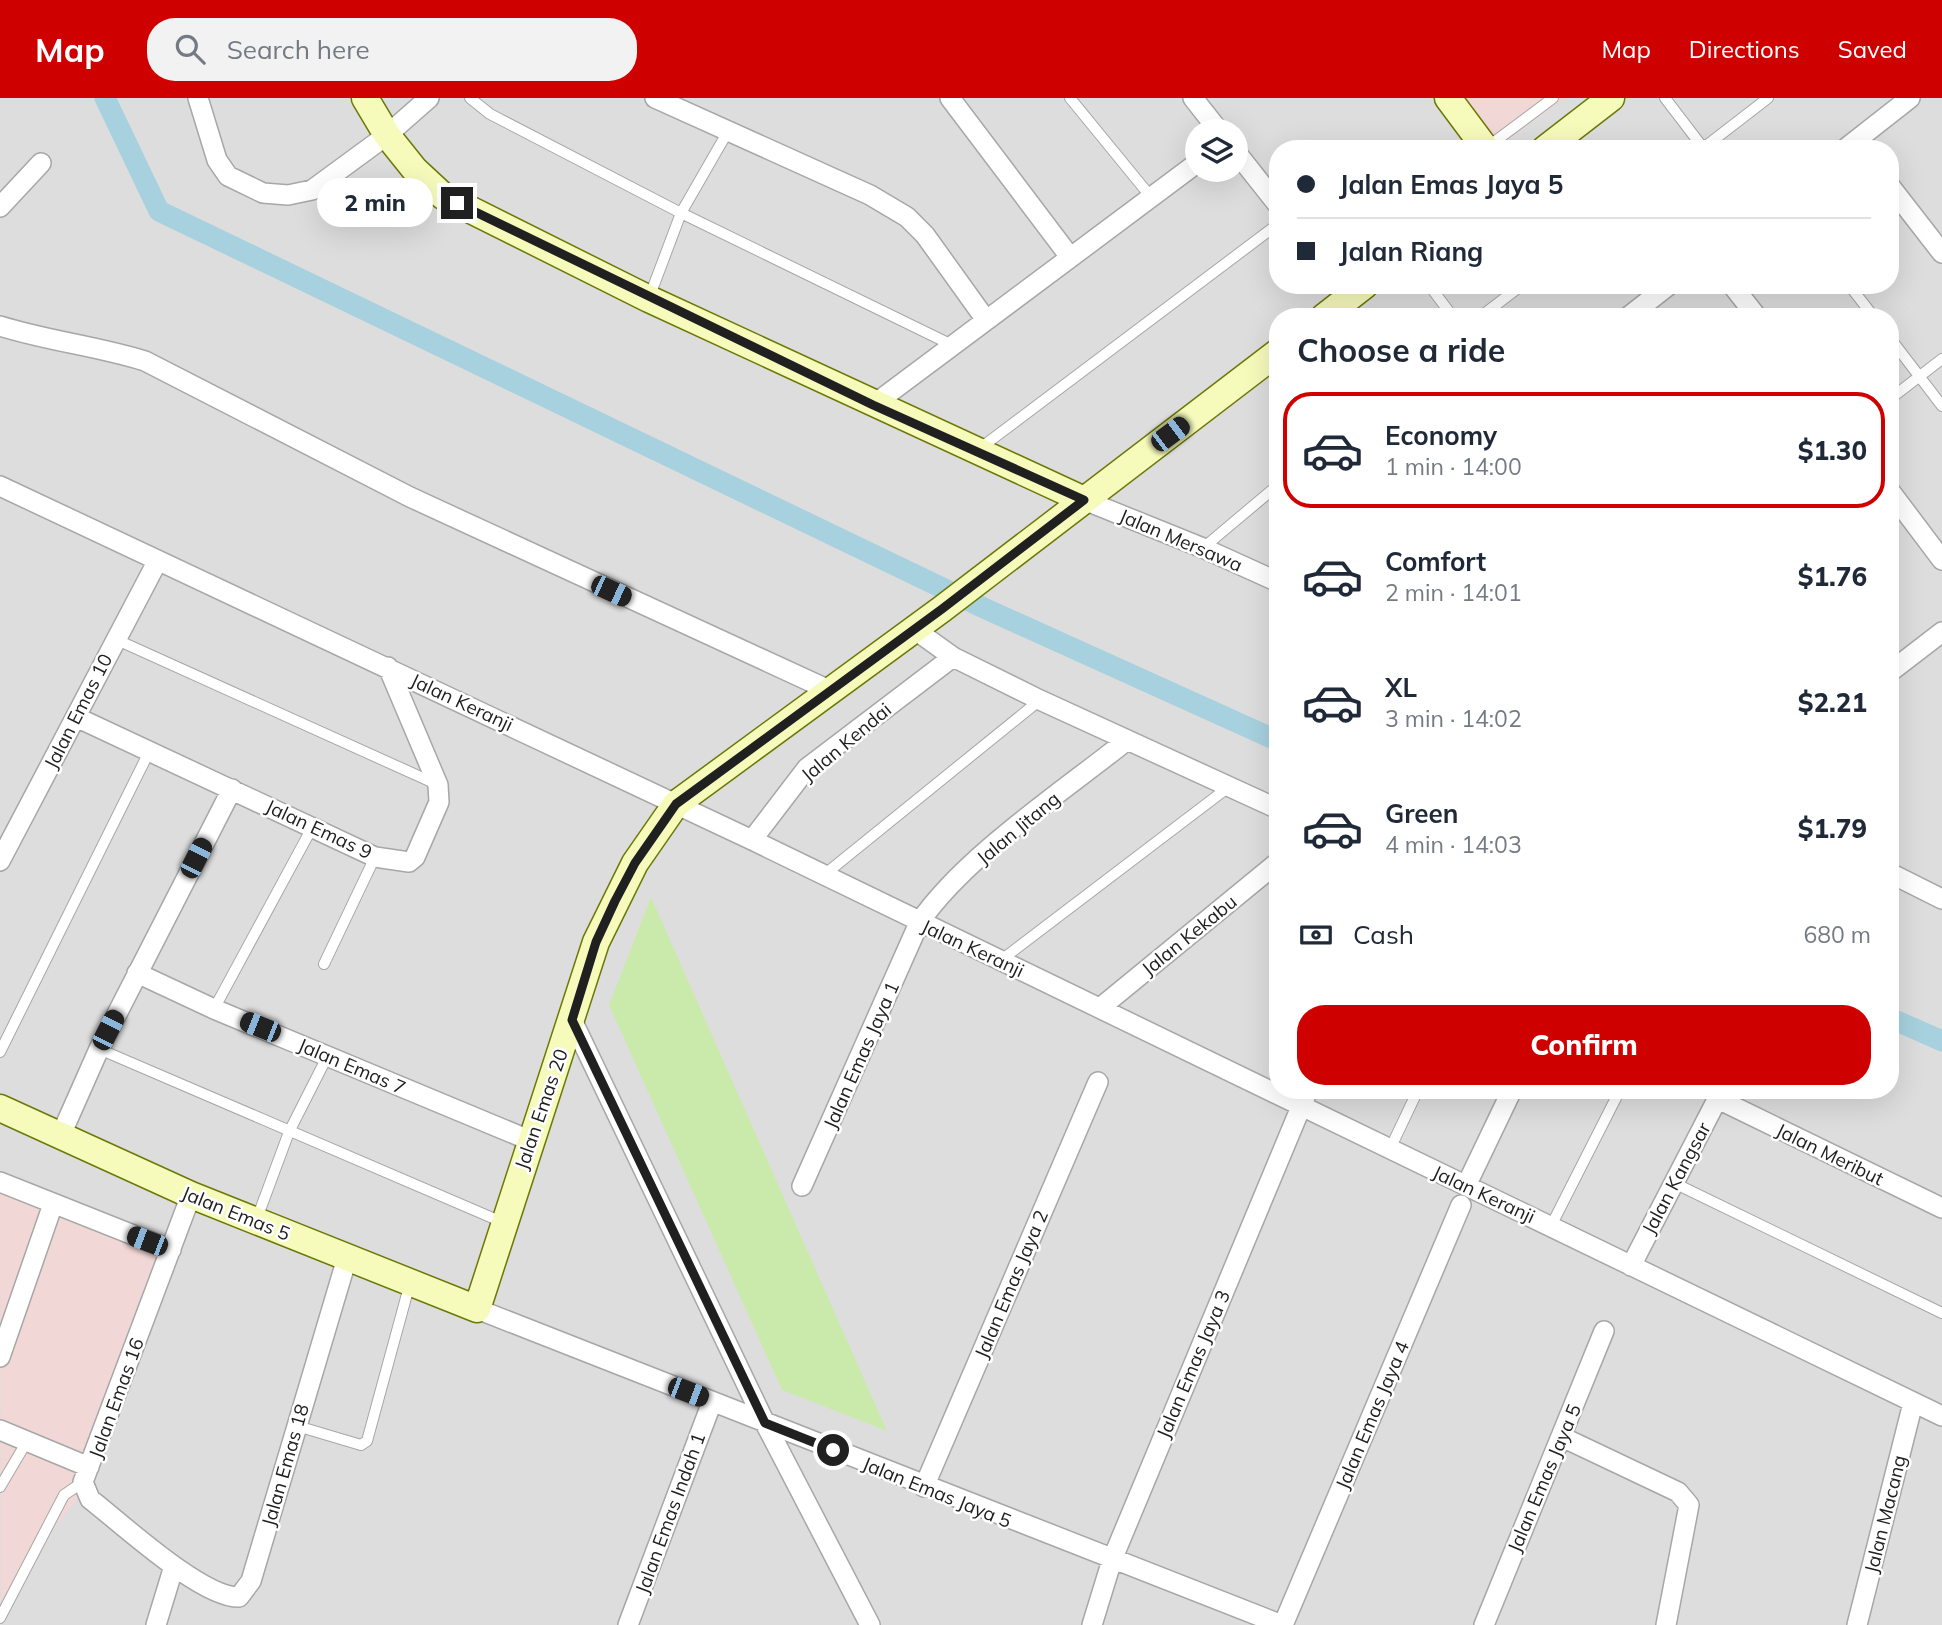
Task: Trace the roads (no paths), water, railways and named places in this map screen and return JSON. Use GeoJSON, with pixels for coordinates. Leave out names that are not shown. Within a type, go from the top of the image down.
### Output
{"type":"FeatureCollection","features":[{"type":"Feature","properties":{"kind":"street"},"geometry":{"type":"LineString","coordinates":[[198,98],[217,160],[228,176],[263,193],[288,195],[312,190],[387,135],[429,98]]}},
{"type":"Feature","properties":{"kind":"street"},"geometry":{"type":"LineString","coordinates":[[365,98],[387,135],[415,170],[443,196],[649,299],[873,405],[1084,500]]}},
{"type":"Feature","properties":{"kind":"street"},"geometry":{"type":"LineString","coordinates":[[655,98],[727,133],[870,195],[907,217],[925,235],[986,320]]}},
{"type":"Feature","properties":{"kind":"street"},"geometry":{"type":"LineString","coordinates":[[950,98],[1070,257]]}},
{"type":"Feature","properties":{"kind":"street"},"geometry":{"type":"LineString","coordinates":[[1194,98],[1210,119]]}},
{"type":"Feature","properties":{"kind":"street"},"geometry":{"type":"LineString","coordinates":[[1448,98],[1479,140]]}},
{"type":"Feature","properties":{"kind":"street"},"geometry":{"type":"LineString","coordinates":[[1557,140],[1611,98]]}},
{"type":"Feature","properties":{"kind":"street"},"geometry":{"type":"LineString","coordinates":[[1861,140],[1910,98]]}},
{"type":"Feature","properties":{"kind":"street"},"geometry":{"type":"LineString","coordinates":[[0,207],[41,163]]}},
{"type":"Feature","properties":{"kind":"street"},"geometry":{"type":"LineString","coordinates":[[1248,167],[1269,194]]}},
{"type":"Feature","properties":{"kind":"street"},"geometry":{"type":"LineString","coordinates":[[873,405],[1185,172]]}},
{"type":"Feature","properties":{"kind":"street"},"geometry":{"type":"LineString","coordinates":[[1899,198],[1942,253]]}},
{"type":"Feature","properties":{"kind":"street"},"geometry":{"type":"LineString","coordinates":[[1333,308],[1346,294]]}},
{"type":"Feature","properties":{"kind":"street"},"geometry":{"type":"LineString","coordinates":[[1640,308],[1657,294]]}},
{"type":"Feature","properties":{"kind":"street"},"geometry":{"type":"LineString","coordinates":[[1739,294],[1750,308]]}},
{"type":"Feature","properties":{"kind":"street"},"geometry":{"type":"LineString","coordinates":[[0,326],[33,337],[111,350],[145,360],[410,497],[831,691]]}},
{"type":"Feature","properties":{"kind":"street","name":"Jalan Emas 20"},"geometry":{"type":"LineString","coordinates":[[477,1309],[529,1140],[572,1020],[596,942],[635,863],[676,804],[942,609],[1269,359]]}},
{"type":"Feature","properties":{"kind":"street","name":"Jalan Keranji"},"geometry":{"type":"LineString","coordinates":[[0,486],[752,839],[919,923],[1100,1008],[1269,1083]]}},
{"type":"Feature","properties":{"kind":"street","name":"Jalan Mersawa"},"geometry":{"type":"LineString","coordinates":[[1084,500],[1269,578]]}},
{"type":"Feature","properties":{"kind":"street"},"geometry":{"type":"LineString","coordinates":[[1899,503],[1942,560]]}},
{"type":"Feature","properties":{"kind":"street","name":"Jalan Emas 10"},"geometry":{"type":"LineString","coordinates":[[0,860],[157,562]]}},
{"type":"Feature","properties":{"kind":"street"},"geometry":{"type":"LineString","coordinates":[[914,629],[953,657],[1126,741],[1269,804]]}},
{"type":"Feature","properties":{"kind":"street"},"geometry":{"type":"LineString","coordinates":[[1899,665],[1942,632]]}},
{"type":"Feature","properties":{"kind":"street","name":"Jalan Kendai"},"geometry":{"type":"LineString","coordinates":[[752,839],[807,768],[953,657]]}},
{"type":"Feature","properties":{"kind":"street"},"geometry":{"type":"LineString","coordinates":[[388,667],[438,785]]}},
{"type":"Feature","properties":{"kind":"street","name":"Jalan Emas 9"},"geometry":{"type":"LineString","coordinates":[[76,717],[313,825],[376,857],[402,863],[415,857],[439,802],[438,785]]}},
{"type":"Feature","properties":{"kind":"street","name":"Jalan Jitang"},"geometry":{"type":"LineString","coordinates":[[919,923],[937,897],[1007,835],[1126,741]]}},
{"type":"Feature","properties":{"kind":"street"},"geometry":{"type":"LineString","coordinates":[[60,1137],[99,1049],[232,789]]}},
{"type":"Feature","properties":{"kind":"street","name":"Jalan Kekabu"},"geometry":{"type":"LineString","coordinates":[[1100,1008],[1269,869]]}},
{"type":"Feature","properties":{"kind":"street"},"geometry":{"type":"LineString","coordinates":[[1899,877],[1939,894]]}},
{"type":"Feature","properties":{"kind":"street","name":"Jalan Emas Jaya 1"},"geometry":{"type":"LineString","coordinates":[[803,1186],[919,923]]}},
{"type":"Feature","properties":{"kind":"street","name":"Jalan Emas 7"},"geometry":{"type":"LineString","coordinates":[[137,973],[214,1009],[529,1140]]}},
{"type":"Feature","properties":{"kind":"street"},"geometry":{"type":"LineString","coordinates":[[572,1020],[765,1423],[870,1625]]}},
{"type":"Feature","properties":{"kind":"street","name":"Jalan Emas Jaya 2"},"geometry":{"type":"LineString","coordinates":[[924,1487],[1098,1082]]}},
{"type":"Feature","properties":{"kind":"street","name":"Jalan Emas Jaya 3"},"geometry":{"type":"LineString","coordinates":[[1092,1625],[1112,1560],[1304,1099]]}},
{"type":"Feature","properties":{"kind":"street","name":"Jalan Keranji"},"geometry":{"type":"LineString","coordinates":[[1306,1099],[1390,1149],[1942,1416]]}},
{"type":"Feature","properties":{"kind":"street"},"geometry":{"type":"LineString","coordinates":[[1466,1186],[1509,1099]]}},
{"type":"Feature","properties":{"kind":"street","name":"Jalan Kangsar"},"geometry":{"type":"LineString","coordinates":[[1631,1266],[1672,1182],[1718,1099]]}},
{"type":"Feature","properties":{"kind":"street","name":"Jalan Meribut"},"geometry":{"type":"LineString","coordinates":[[1728,1099],[1942,1209]]}},
{"type":"Feature","properties":{"kind":"street","name":"Jalan Emas 5"},"geometry":{"type":"LineString","coordinates":[[0,1108],[191,1195],[477,1309]]}},
{"type":"Feature","properties":{"kind":"street"},"geometry":{"type":"LineString","coordinates":[[0,1182],[171,1250]]}},
{"type":"Feature","properties":{"kind":"street","name":"Jalan Emas 16"},"geometry":{"type":"LineString","coordinates":[[174,1566],[90,1499],[86,1475],[191,1195]]}},
{"type":"Feature","properties":{"kind":"street"},"geometry":{"type":"LineString","coordinates":[[0,1357],[52,1204]]}},
{"type":"Feature","properties":{"kind":"street","name":"Jalan Emas Jaya 4"},"geometry":{"type":"LineString","coordinates":[[1283,1625],[1461,1205]]}},
{"type":"Feature","properties":{"kind":"street","name":"Jalan Emas 18"},"geometry":{"type":"LineString","coordinates":[[174,1566],[226,1598],[239,1597],[247,1590],[346,1258]]}},
{"type":"Feature","properties":{"kind":"street","name":"Jalan Emas Jaya 5"},"geometry":{"type":"LineString","coordinates":[[477,1309],[924,1487],[1283,1625]]}},
{"type":"Feature","properties":{"kind":"street","name":"Jalan Emas Jaya 5"},"geometry":{"type":"LineString","coordinates":[[1484,1625],[1605,1331]]}},
{"type":"Feature","properties":{"kind":"street","name":"Jalan Emas Indah 1"},"geometry":{"type":"LineString","coordinates":[[628,1625],[712,1402]]}},
{"type":"Feature","properties":{"kind":"street","name":"Jalan Macang"},"geometry":{"type":"LineString","coordinates":[[1857,1625],[1913,1403]]}},
{"type":"Feature","properties":{"kind":"street"},"geometry":{"type":"LineString","coordinates":[[0,1430],[86,1475]]}},
{"type":"Feature","properties":{"kind":"street"},"geometry":{"type":"LineString","coordinates":[[1562,1437],[1678,1492],[1689,1505],[1666,1625]]}},
{"type":"Feature","properties":{"kind":"street"},"geometry":{"type":"LineString","coordinates":[[156,1625],[174,1566]]}},
{"type":"Feature","properties":{"kind":"lane"},"geometry":{"type":"LineString","coordinates":[[470,98],[490,114],[681,213],[952,345]]}},
{"type":"Feature","properties":{"kind":"lane"},"geometry":{"type":"LineString","coordinates":[[1070,98],[1151,197]]}},
{"type":"Feature","properties":{"kind":"lane"},"geometry":{"type":"LineString","coordinates":[[1498,140],[1553,98]]}},
{"type":"Feature","properties":{"kind":"lane"},"geometry":{"type":"LineString","coordinates":[[1665,98],[1697,140]]}},
{"type":"Feature","properties":{"kind":"lane"},"geometry":{"type":"LineString","coordinates":[[1713,140],[1768,98]]}},
{"type":"Feature","properties":{"kind":"lane"},"geometry":{"type":"LineString","coordinates":[[649,299],[681,213],[727,133]]}},
{"type":"Feature","properties":{"kind":"lane"},"geometry":{"type":"LineString","coordinates":[[976,452],[1269,231]]}},
{"type":"Feature","properties":{"kind":"lane"},"geometry":{"type":"LineString","coordinates":[[1436,294],[1447,308]]}},
{"type":"Feature","properties":{"kind":"lane"},"geometry":{"type":"LineString","coordinates":[[1492,308],[1510,294]]}},
{"type":"Feature","properties":{"kind":"lane"},"geometry":{"type":"LineString","coordinates":[[1856,294],[1867,308]]}},
{"type":"Feature","properties":{"kind":"lane"},"geometry":{"type":"LineString","coordinates":[[1899,349],[1942,406]]}},
{"type":"Feature","properties":{"kind":"lane"},"geometry":{"type":"LineString","coordinates":[[1899,392],[1942,359]]}},
{"type":"Feature","properties":{"kind":"lane"},"geometry":{"type":"LineString","coordinates":[[1203,548],[1269,493]]}},
{"type":"Feature","properties":{"kind":"lane"},"geometry":{"type":"LineString","coordinates":[[115,639],[438,785]]}},
{"type":"Feature","properties":{"kind":"lane"},"geometry":{"type":"LineString","coordinates":[[824,876],[1041,700]]}},
{"type":"Feature","properties":{"kind":"lane"},"geometry":{"type":"LineString","coordinates":[[0,1052],[149,752]]}},
{"type":"Feature","properties":{"kind":"lane"},"geometry":{"type":"LineString","coordinates":[[1000,961],[1230,786]]}},
{"type":"Feature","properties":{"kind":"lane"},"geometry":{"type":"LineString","coordinates":[[214,1009],[313,825]]}},
{"type":"Feature","properties":{"kind":"lane"},"geometry":{"type":"LineString","coordinates":[[324,964],[376,857]]}},
{"type":"Feature","properties":{"kind":"lane"},"geometry":{"type":"LineString","coordinates":[[99,1049],[503,1222]]}},
{"type":"Feature","properties":{"kind":"lane"},"geometry":{"type":"LineString","coordinates":[[256,1222],[289,1132],[328,1055]]}},
{"type":"Feature","properties":{"kind":"lane"},"geometry":{"type":"LineString","coordinates":[[1390,1149],[1414,1099]]}},
{"type":"Feature","properties":{"kind":"lane"},"geometry":{"type":"LineString","coordinates":[[1551,1226],[1615,1099]]}},
{"type":"Feature","properties":{"kind":"lane"},"geometry":{"type":"LineString","coordinates":[[1672,1182],[1942,1312]]}},
{"type":"Feature","properties":{"kind":"lane"},"geometry":{"type":"LineString","coordinates":[[297,1426],[361,1444],[367,1441],[410,1283]]}},
{"type":"Feature","properties":{"kind":"lane"},"geometry":{"type":"LineString","coordinates":[[0,1487],[26,1443]]}},
{"type":"Feature","properties":{"kind":"lane"},"geometry":{"type":"LineString","coordinates":[[0,1618],[64,1495],[86,1475]]}},
{"type":"Feature","properties":{"kind":"waterway"},"geometry":{"type":"LineString","coordinates":[[105,98],[159,211],[986,609],[1269,737]]}},
{"type":"Feature","properties":{"kind":"waterway"},"geometry":{"type":"LineString","coordinates":[[1899,1022],[1942,1041]]}}]}
